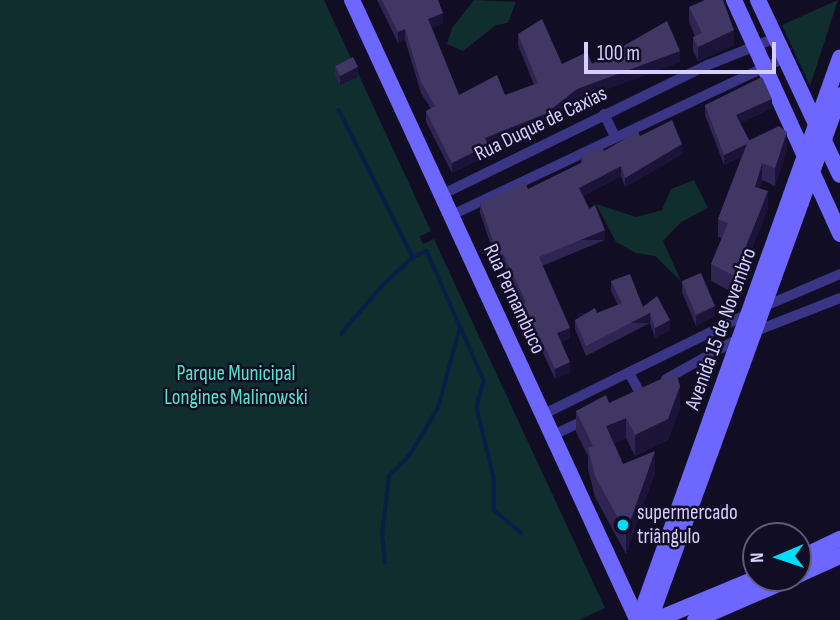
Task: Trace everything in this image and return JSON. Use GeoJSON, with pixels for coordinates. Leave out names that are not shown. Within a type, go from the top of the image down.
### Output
{"type":"FeatureCollection","features":[{"type":"Feature","properties":{"kind":"main road","name":"Rua Pernambuco"},"geometry":{"type":"LineString","coordinates":[[352,0],[553,435],[645,618]]}},
{"type":"Feature","properties":{"kind":"main road"},"geometry":{"type":"LineString","coordinates":[[734,0],[757,44],[840,234]]}},
{"type":"Feature","properties":{"kind":"main road"},"geometry":{"type":"LineString","coordinates":[[758,0],[840,175]]}},
{"type":"Feature","properties":{"kind":"main road","name":"Avenida 15 de Novembro"},"geometry":{"type":"LineString","coordinates":[[749,334],[749,313],[840,58]]}},
{"type":"Feature","properties":{"kind":"main road","name":"Avenida 15 de Novembro"},"geometry":{"type":"LineString","coordinates":[[645,618],[749,334],[764,307],[840,95]]}},
{"type":"Feature","properties":{"kind":"main road"},"geometry":{"type":"LineString","coordinates":[[812,552],[840,539]]}},
{"type":"Feature","properties":{"kind":"main road"},"geometry":{"type":"LineString","coordinates":[[812,569],[840,556]]}},
{"type":"Feature","properties":{"kind":"main road"},"geometry":{"type":"LineString","coordinates":[[645,618],[742,583]]}},
{"type":"Feature","properties":{"kind":"main road"},"geometry":{"type":"LineString","coordinates":[[695,620],[760,592]]}},
{"type":"Feature","properties":{"kind":"street","name":"Rua Duque de Caxias"},"geometry":{"type":"LineString","coordinates":[[441,195],[604,114],[775,38]]}},
{"type":"Feature","properties":{"kind":"street","name":"Rua Duque de Caxias"},"geometry":{"type":"LineString","coordinates":[[452,215],[784,58]]}},
{"type":"Feature","properties":{"kind":"street"},"geometry":{"type":"LineString","coordinates":[[604,114],[615,136]]}},
{"type":"Feature","properties":{"kind":"street"},"geometry":{"type":"LineString","coordinates":[[544,414],[749,313],[840,274]]}},
{"type":"Feature","properties":{"kind":"street"},"geometry":{"type":"LineString","coordinates":[[628,399],[749,334],[840,298]]}},
{"type":"Feature","properties":{"kind":"street"},"geometry":{"type":"LineString","coordinates":[[629,373],[640,394]]}},
{"type":"Feature","properties":{"kind":"street"},"geometry":{"type":"LineString","coordinates":[[553,435],[603,411]]}},
{"type":"Feature","properties":{"kind":"green space","name":"Parque Municipal Longines Malinowski"},"geometry":{"type":"Polygon","coordinates":[[[0,0],[324,0],[431,231],[420,236],[421,240],[423,244],[434,239],[605,608],[579,620],[0,620],[0,0]]]}},
{"type":"Feature","properties":{"kind":"green space"},"geometry":{"type":"Polygon","coordinates":[[[474,0],[516,2],[508,23],[496,25],[463,51],[447,44],[452,28],[474,0]]]}},
{"type":"Feature","properties":{"kind":"green space"},"geometry":{"type":"Polygon","coordinates":[[[838,0],[810,86],[782,25],[838,0]]]}},
{"type":"Feature","properties":{"kind":"green space"},"geometry":{"type":"Polygon","coordinates":[[[694,180],[708,208],[681,222],[663,241],[681,281],[655,256],[636,253],[616,242],[596,204],[636,217],[662,210],[671,189],[694,180]]]}},
{"type":"Feature","properties":{"kind":"building"},"geometry":{"type":"Polygon","coordinates":[[[382,0],[438,0],[443,13],[428,19],[459,95],[497,75],[505,95],[538,83],[518,34],[542,19],[562,64],[587,52],[592,64],[667,21],[680,51],[577,89],[545,114],[485,138],[488,145],[452,163],[426,111],[435,106],[421,82],[405,29],[398,32],[382,0]]]}},
{"type":"Feature","properties":{"kind":"building"},"geometry":{"type":"Polygon","coordinates":[[[705,0],[723,0],[734,30],[698,47],[693,37],[702,33],[689,7],[705,0]]]}},
{"type":"Feature","properties":{"kind":"building"},"geometry":{"type":"Polygon","coordinates":[[[353,57],[358,67],[340,76],[335,66],[353,57]]]}},
{"type":"Feature","properties":{"kind":"building"},"geometry":{"type":"Polygon","coordinates":[[[762,77],[772,99],[736,115],[749,140],[724,155],[705,105],[762,77]]]}},
{"type":"Feature","properties":{"kind":"building"},"geometry":{"type":"Polygon","coordinates":[[[672,120],[682,144],[625,178],[621,166],[579,188],[589,209],[595,205],[605,230],[539,257],[570,328],[557,333],[570,362],[555,369],[541,339],[537,341],[528,327],[519,305],[526,302],[503,254],[498,256],[480,203],[525,182],[528,189],[583,162],[581,156],[602,146],[604,151],[638,131],[640,136],[672,120]]]}},
{"type":"Feature","properties":{"kind":"building"},"geometry":{"type":"Polygon","coordinates":[[[779,126],[787,132],[775,168],[762,163],[755,187],[768,191],[734,276],[711,264],[728,223],[718,219],[748,141],[779,126]]]}},
{"type":"Feature","properties":{"kind":"building"},"geometry":{"type":"Polygon","coordinates":[[[701,273],[715,306],[696,314],[682,281],[701,273]]]}},
{"type":"Feature","properties":{"kind":"building"},"geometry":{"type":"Polygon","coordinates":[[[630,274],[643,307],[657,296],[670,320],[655,328],[650,313],[586,346],[575,320],[595,308],[597,313],[622,303],[611,281],[630,274]]]}},
{"type":"Feature","properties":{"kind":"building"},"geometry":{"type":"Polygon","coordinates":[[[676,372],[680,386],[668,419],[635,435],[626,418],[606,426],[623,464],[655,451],[626,533],[595,476],[588,448],[593,446],[576,411],[606,395],[609,403],[676,372]]]}},
{"type":"Feature","properties":{"kind":"waterway"},"geometry":{"type":"LineString","coordinates":[[339,110],[413,257]]}},
{"type":"Feature","properties":{"kind":"waterway"},"geometry":{"type":"LineString","coordinates":[[341,334],[382,286],[413,257],[427,251],[484,380],[477,408],[494,477],[494,510],[521,533]]}},
{"type":"Feature","properties":{"kind":"waterway"},"geometry":{"type":"LineString","coordinates":[[385,563],[382,535],[389,476],[409,456],[438,408],[460,327]]}},
{"type":"Feature","properties":{"kind":"place","name":"supermercado triângulo"},"geometry":{"type":"Point","coordinates":[623,525]}}]}
